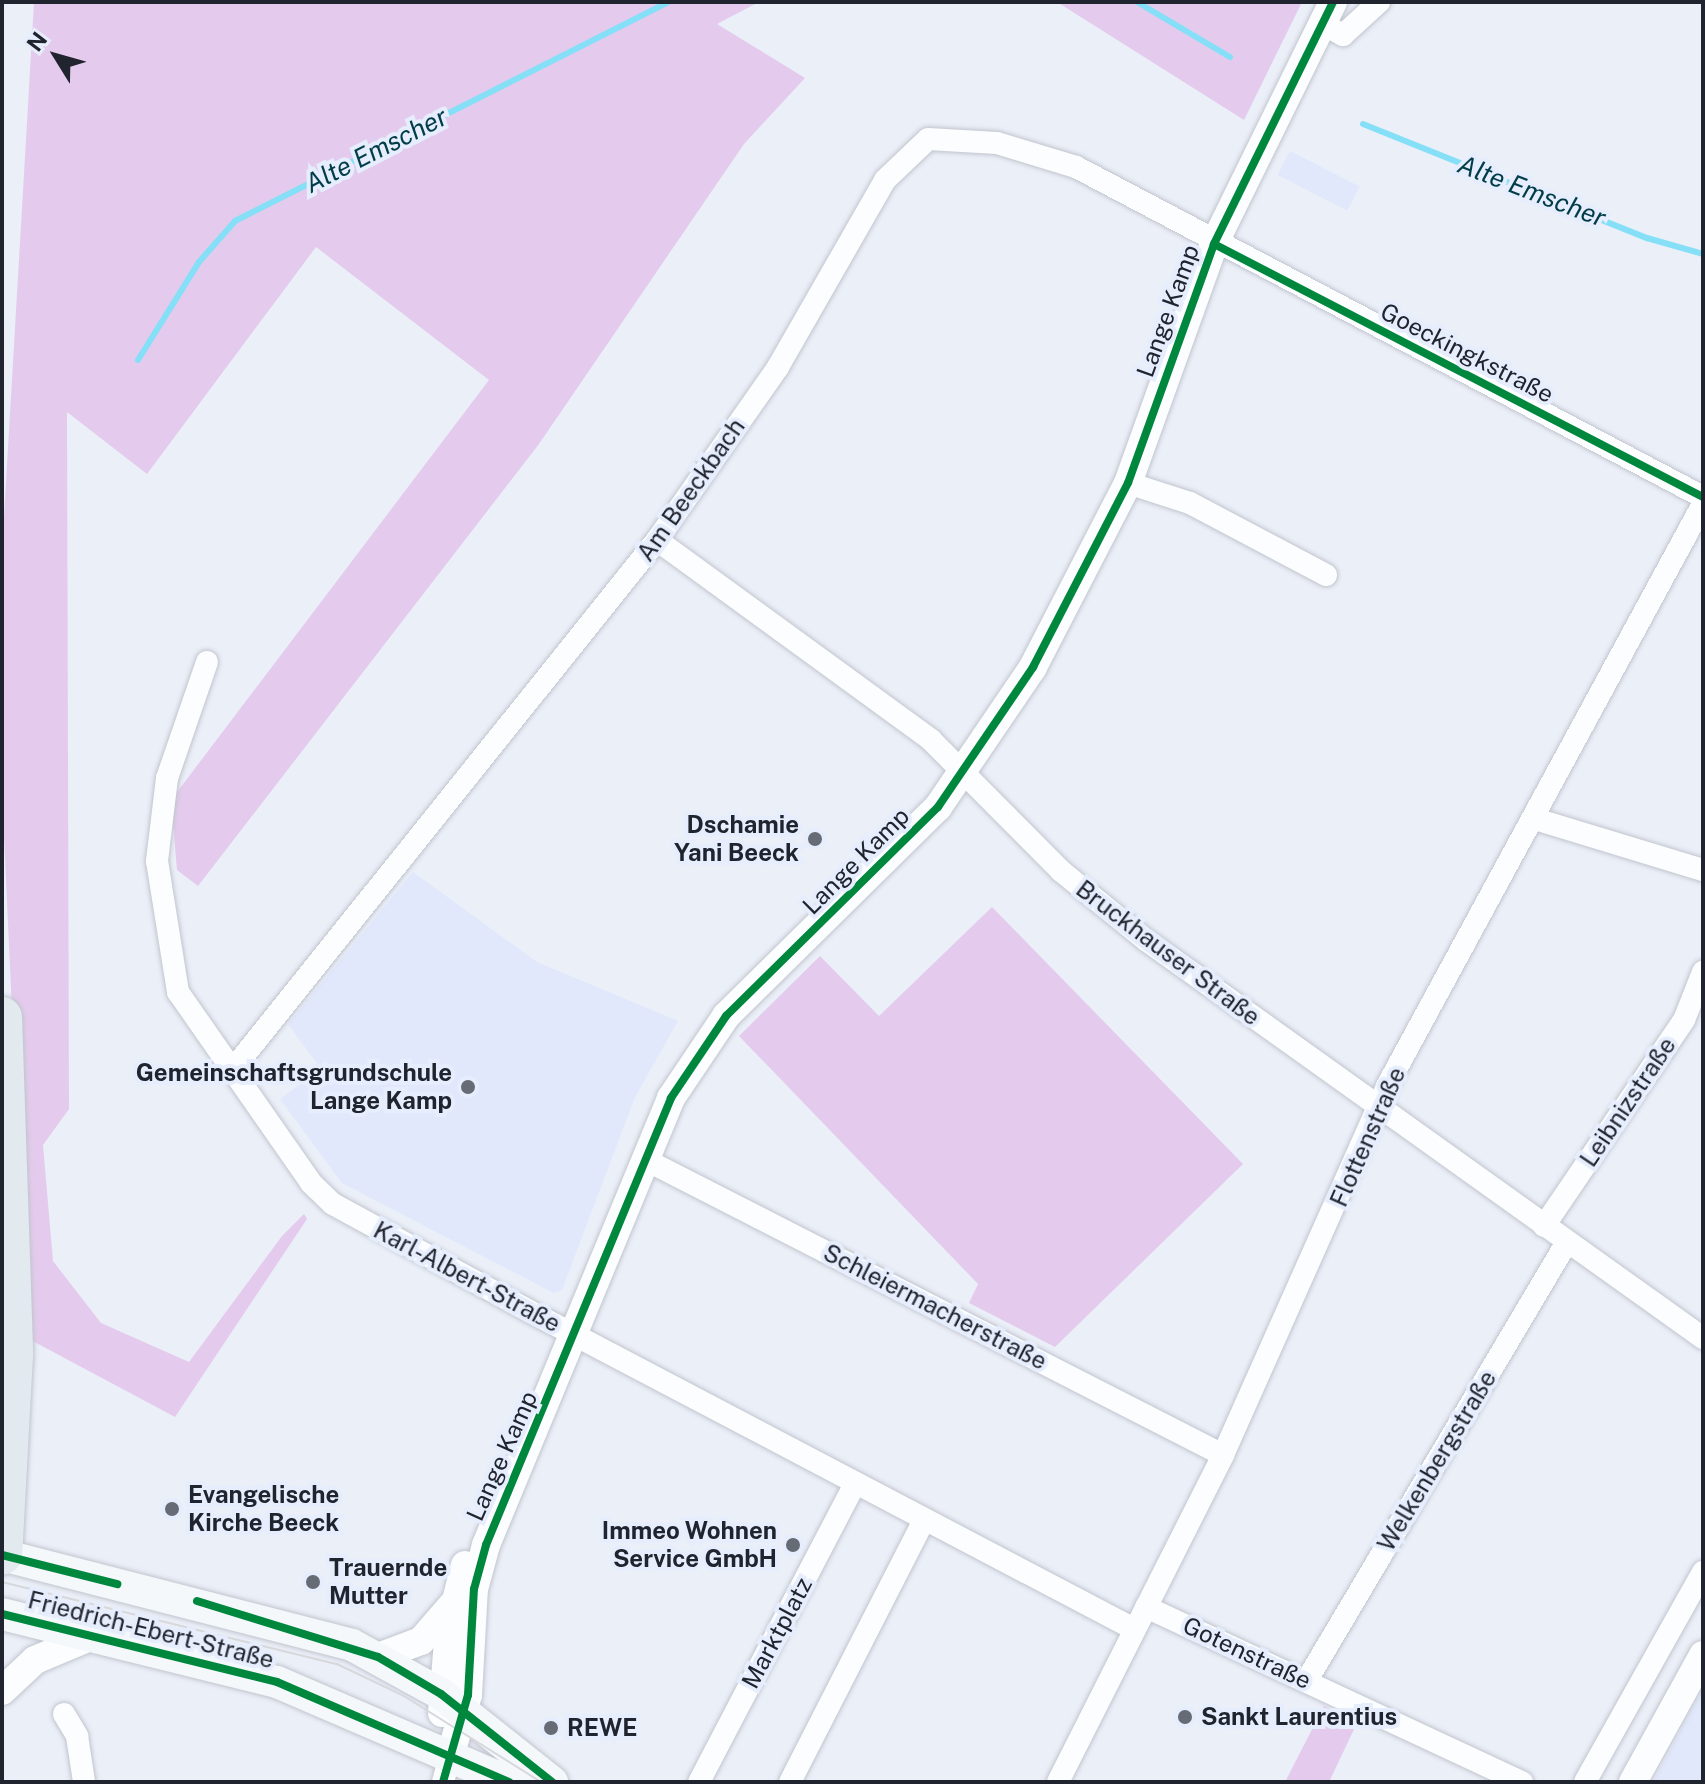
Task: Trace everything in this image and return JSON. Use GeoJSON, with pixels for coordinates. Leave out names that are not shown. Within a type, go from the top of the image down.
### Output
{"type":"FeatureCollection","features":[{"type":"Feature","properties":{"kind":"highway"},"geometry":{"type":"LineString","coordinates":[[2,1017],[13,1355],[2,1555]]}},
{"type":"Feature","properties":{"kind":"main road","name":"Friedrich-Ebert-Straße"},"geometry":{"type":"LineString","coordinates":[[2,1555],[231,1609],[378,1657],[452,1703],[552,1782]]}},
{"type":"Feature","properties":{"kind":"main road","name":"Friedrich-Ebert-Straße"},"geometry":{"type":"LineString","coordinates":[[2,1614],[277,1682],[447,1767],[509,1782]]}},
{"type":"Feature","properties":{"kind":"street","name":"Lange Kamp"},"geometry":{"type":"LineString","coordinates":[[452,1703],[477,1571],[507,1486],[578,1337],[671,1098],[726,1016],[966,771],[1077,588],[1128,483],[1214,244],[1328,13],[1343,35],[1379,2]]}},
{"type":"Feature","properties":{"kind":"street","name":"Am Beeckbach"},"geometry":{"type":"LineString","coordinates":[[234,1068],[657,540],[778,367],[885,180],[928,139],[997,143],[1076,167],[1214,244]]}},
{"type":"Feature","properties":{"kind":"street","name":"Goeckingkstraße"},"geometry":{"type":"LineString","coordinates":[[1214,244],[1703,497]]}},
{"type":"Feature","properties":{"kind":"street"},"geometry":{"type":"LineString","coordinates":[[1128,483],[1190,503],[1326,575]]}},
{"type":"Feature","properties":{"kind":"street","name":"Flottenstraße"},"geometry":{"type":"LineString","coordinates":[[1058,1782],[1223,1455],[1380,1113],[1387,1086],[1535,819],[1703,504]]}},
{"type":"Feature","properties":{"kind":"street","name":"Bruckhauser Straße"},"geometry":{"type":"LineString","coordinates":[[657,540],[966,771],[1061,871],[1380,1113],[1703,1338]]}},
{"type":"Feature","properties":{"kind":"street","name":"Karl-Albert-Straße"},"geometry":{"type":"LineString","coordinates":[[207,662],[167,778],[157,861],[178,992],[234,1068],[311,1183],[333,1204],[578,1337],[1134,1629]]}},
{"type":"Feature","properties":{"kind":"street"},"geometry":{"type":"LineString","coordinates":[[1535,819],[1703,870]]}},
{"type":"Feature","properties":{"kind":"street","name":"Leibnizstraße"},"geometry":{"type":"LineString","coordinates":[[1544,1226],[1684,1020],[1703,972]]}},
{"type":"Feature","properties":{"kind":"street","name":"Schleiermacherstraße"},"geometry":{"type":"LineString","coordinates":[[646,1160],[1223,1455]]}},
{"type":"Feature","properties":{"kind":"street","name":"Welkenbergstraße"},"geometry":{"type":"LineString","coordinates":[[1307,1680],[1567,1242]]}},
{"type":"Feature","properties":{"kind":"street","name":"Marktplatz"},"geometry":{"type":"LineString","coordinates":[[699,1782],[855,1484]]}},
{"type":"Feature","properties":{"kind":"street","name":"Lange Kamp"},"geometry":{"type":"LineString","coordinates":[[447,1767],[454,1603],[481,1526],[507,1486]]}},
{"type":"Feature","properties":{"kind":"street"},"geometry":{"type":"LineString","coordinates":[[790,1782],[924,1520]]}},
{"type":"Feature","properties":{"kind":"street"},"geometry":{"type":"LineString","coordinates":[[1585,1782],[1703,1572]]}},
{"type":"Feature","properties":{"kind":"street"},"geometry":{"type":"LineString","coordinates":[[378,1657],[421,1641],[454,1603]]}},
{"type":"Feature","properties":{"kind":"street","name":"Gotenstraße"},"geometry":{"type":"LineString","coordinates":[[1146,1607],[1522,1782]]}},
{"type":"Feature","properties":{"kind":"street"},"geometry":{"type":"LineString","coordinates":[[2,1691],[35,1660],[92,1636]]}},
{"type":"Feature","properties":{"kind":"street"},"geometry":{"type":"LineString","coordinates":[[1633,1782],[1703,1655]]}},
{"type":"Feature","properties":{"kind":"street"},"geometry":{"type":"LineString","coordinates":[[64,1714],[77,1736],[84,1782]]}},
{"type":"Feature","properties":{"kind":"shaded area"},"geometry":{"type":"Polygon","coordinates":[[[34,2],[759,2],[717,24],[805,78],[744,144],[539,444],[198,886],[177,870],[171,800],[489,380],[316,247],[147,474],[67,412],[69,1109],[43,1145],[53,1261],[101,1323],[189,1362],[282,1236],[304,1214],[307,1219],[175,1417],[27,1338],[3,814],[2,551],[34,2]]]}},
{"type":"Feature","properties":{"kind":"shaded area"},"geometry":{"type":"Polygon","coordinates":[[[1057,2],[1302,2],[1244,120],[1057,2]]]}},
{"type":"Feature","properties":{"kind":"shaded area"},"geometry":{"type":"Polygon","coordinates":[[[1290,151],[1359,186],[1347,210],[1278,175],[1290,151]]]}},
{"type":"Feature","properties":{"kind":"shaded area","name":"Gemeinschaftsgrundschule Lange Kamp"},"geometry":{"type":"Polygon","coordinates":[[[413,872],[537,962],[678,1021],[635,1097],[562,1290],[554,1293],[342,1183],[280,1099],[321,1069],[288,1024],[413,872]]]}},
{"type":"Feature","properties":{"kind":"shaded area"},"geometry":{"type":"Polygon","coordinates":[[[992,907],[1243,1164],[1055,1347],[969,1303],[978,1284],[739,1036],[820,956],[879,1016],[992,907]]]}},
{"type":"Feature","properties":{"kind":"shaded area"},"geometry":{"type":"Polygon","coordinates":[[[1703,1688],[1703,1782],[1653,1782],[1703,1688]]]}},
{"type":"Feature","properties":{"kind":"shaded area"},"geometry":{"type":"Polygon","coordinates":[[[1324,1706],[1357,1723],[1329,1782],[1285,1782],[1324,1706]]]}},
{"type":"Feature","properties":{"kind":"waterway","name":"Alte Emscher"},"geometry":{"type":"LineString","coordinates":[[138,360],[199,262],[235,221],[668,2]]}},
{"type":"Feature","properties":{"kind":"waterway","name":"Alte Emscher"},"geometry":{"type":"LineString","coordinates":[[1137,2],[1230,57]]}},
{"type":"Feature","properties":{"kind":"waterway","name":"Alte Emscher"},"geometry":{"type":"LineString","coordinates":[[1363,124],[1647,238],[1703,254]]}},
{"type":"Feature","properties":{"kind":"tram line"},"geometry":{"type":"LineString","coordinates":[[2,1582],[337,1664],[404,1696],[541,1782]]}},
{"type":"Feature","properties":{"kind":"cycle path"},"geometry":{"type":"LineString","coordinates":[[443,1782],[468,1695],[474,1589],[486,1545],[671,1098],[726,1016],[938,807],[1033,667],[1128,483],[1214,244],[1333,2]]}},
{"type":"Feature","properties":{"kind":"cycle path"},"geometry":{"type":"LineString","coordinates":[[1214,244],[1703,497]]}},
{"type":"Feature","properties":{"kind":"cycle path"},"geometry":{"type":"LineString","coordinates":[[2,1555],[117,1584]]}},
{"type":"Feature","properties":{"kind":"cycle path"},"geometry":{"type":"LineString","coordinates":[[197,1601],[378,1657],[441,1694],[552,1782]]}},
{"type":"Feature","properties":{"kind":"cycle path"},"geometry":{"type":"LineString","coordinates":[[2,1614],[277,1682],[509,1782]]}},
{"type":"Feature","properties":{"kind":"place","name":"Dschamie Yani Beeck"},"geometry":{"type":"Point","coordinates":[815,839]}},
{"type":"Feature","properties":{"kind":"place","name":"Gemeinschaftsgrundschule Lange Kamp"},"geometry":{"type":"Point","coordinates":[468,1087]}},
{"type":"Feature","properties":{"kind":"place","name":"Evangelische Kirche Beeck"},"geometry":{"type":"Point","coordinates":[172,1509]}},
{"type":"Feature","properties":{"kind":"place","name":"Immeo Wohnen Service GmbH"},"geometry":{"type":"Point","coordinates":[793,1545]}},
{"type":"Feature","properties":{"kind":"place","name":"Trauernde Mutter"},"geometry":{"type":"Point","coordinates":[313,1582]}},
{"type":"Feature","properties":{"kind":"place","name":"Sankt Laurentius"},"geometry":{"type":"Point","coordinates":[1185,1717]}},
{"type":"Feature","properties":{"kind":"place","name":"REWE"},"geometry":{"type":"Point","coordinates":[551,1728]}}]}
